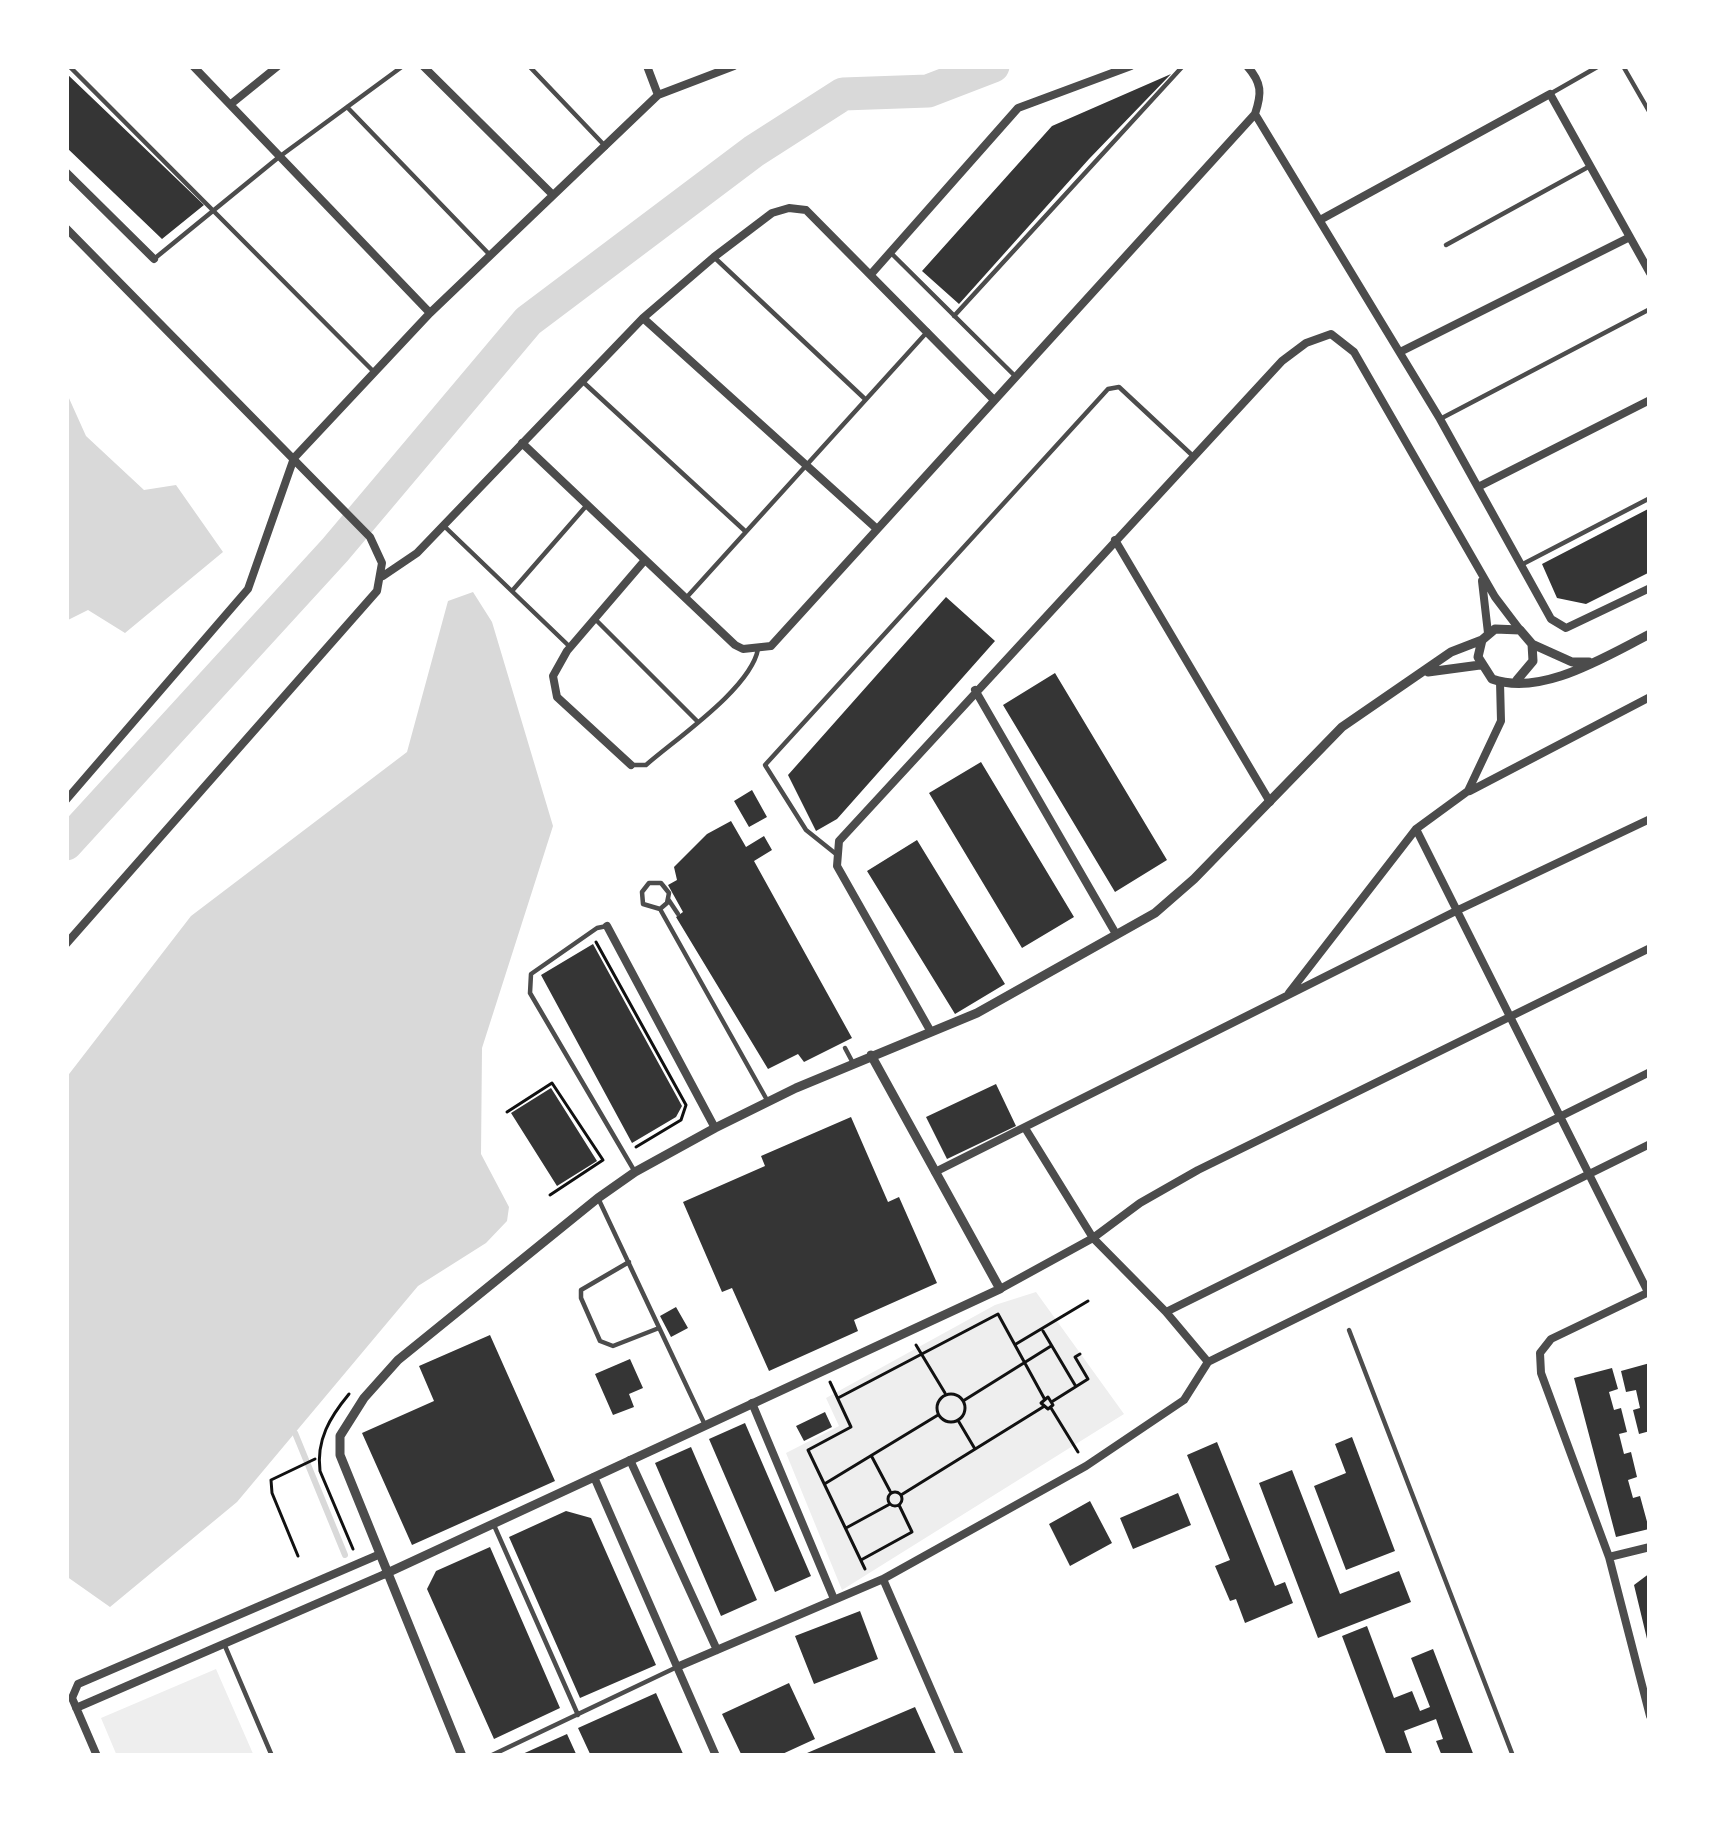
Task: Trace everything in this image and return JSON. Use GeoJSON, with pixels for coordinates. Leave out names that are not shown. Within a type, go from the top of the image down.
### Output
{"type":"FeatureCollection","features":[{"type":"Feature","properties":{"kind":"street"},"geometry":{"type":"LineString","coordinates":[[193,66],[430,313]]}},
{"type":"Feature","properties":{"kind":"street"},"geometry":{"type":"LineString","coordinates":[[231,104],[278,66]]}},
{"type":"Feature","properties":{"kind":"street"},"geometry":{"type":"LineString","coordinates":[[423,66],[553,195]]}},
{"type":"Feature","properties":{"kind":"street"},"geometry":{"type":"LineString","coordinates":[[647,66],[658,95]]}},
{"type":"Feature","properties":{"kind":"street"},"geometry":{"type":"LineString","coordinates":[[66,800],[248,590],[294,458],[430,313],[658,95],[734,66]]}},
{"type":"Feature","properties":{"kind":"street"},"geometry":{"type":"LineString","coordinates":[[872,273],[1018,108],[1131,66]]}},
{"type":"Feature","properties":{"kind":"street"},"geometry":{"type":"LineString","coordinates":[[522,443],[735,645],[771,646],[1255,114],[1262,95],[1259,79],[1246,66]]}},
{"type":"Feature","properties":{"kind":"street"},"geometry":{"type":"LineString","coordinates":[[1320,220],[1550,94],[1650,273]]}},
{"type":"Feature","properties":{"kind":"street"},"geometry":{"type":"LineString","coordinates":[[1255,114],[1440,419],[1551,619],[1567,628],[1650,588]]}},
{"type":"Feature","properties":{"kind":"street"},"geometry":{"type":"LineString","coordinates":[[66,172],[154,259]]}},
{"type":"Feature","properties":{"kind":"street"},"geometry":{"type":"LineString","coordinates":[[382,577],[417,553],[643,318],[772,213],[789,208],[806,210],[994,400]]}},
{"type":"Feature","properties":{"kind":"street"},"geometry":{"type":"LineString","coordinates":[[66,228],[370,537],[380,554],[382,577],[376,591],[66,944]]}},
{"type":"Feature","properties":{"kind":"street"},"geometry":{"type":"LineString","coordinates":[[1400,352],[1630,237]]}},
{"type":"Feature","properties":{"kind":"street"},"geometry":{"type":"LineString","coordinates":[[643,318],[877,530]]}},
{"type":"Feature","properties":{"kind":"street"},"geometry":{"type":"LineString","coordinates":[[931,1033],[843,878],[836,854],[846,829],[1282,362],[1306,343],[1331,334],[1354,352],[1481,573],[1532,644],[1572,662],[1594,662]]}},
{"type":"Feature","properties":{"kind":"street"},"geometry":{"type":"LineString","coordinates":[[1478,487],[1650,400]]}},
{"type":"Feature","properties":{"kind":"street"},"geometry":{"type":"LineString","coordinates":[[1115,540],[1270,802]]}},
{"type":"Feature","properties":{"kind":"street"},"geometry":{"type":"LineString","coordinates":[[631,765],[556,697],[553,676],[570,648],[645,560]]}},
{"type":"Feature","properties":{"kind":"street"},"geometry":{"type":"LineString","coordinates":[[1480,665],[1485,637],[1481,573]]}},
{"type":"Feature","properties":{"kind":"street"},"geometry":{"type":"LineString","coordinates":[[462,1756],[340,1455],[340,1436],[364,1398],[398,1360],[635,1172],[768,1102],[977,1013],[1155,913],[1342,727],[1451,652],[1503,626],[1520,630]]}},
{"type":"Feature","properties":{"kind":"street"},"geometry":{"type":"LineString","coordinates":[[1422,673],[1480,665],[1500,682],[1553,680],[1650,634]]}},
{"type":"Feature","properties":{"kind":"street"},"geometry":{"type":"LineString","coordinates":[[1517,680],[1533,661],[1532,644]]}},
{"type":"Feature","properties":{"kind":"street"},"geometry":{"type":"LineString","coordinates":[[1468,791],[1501,721],[1500,682]]}},
{"type":"Feature","properties":{"kind":"street"},"geometry":{"type":"LineString","coordinates":[[975,690],[1116,934]]}},
{"type":"Feature","properties":{"kind":"street"},"geometry":{"type":"LineString","coordinates":[[1287,996],[1416,830],[1468,791],[1650,697]]}},
{"type":"Feature","properties":{"kind":"street"},"geometry":{"type":"LineString","coordinates":[[935,1172],[1650,819]]}},
{"type":"Feature","properties":{"kind":"street"},"geometry":{"type":"LineString","coordinates":[[1416,830],[1649,1292],[1551,1339],[1540,1353],[1541,1373],[1609,1557],[1650,1716]]}},
{"type":"Feature","properties":{"kind":"street"},"geometry":{"type":"LineString","coordinates":[[608,926],[715,1128]]}},
{"type":"Feature","properties":{"kind":"street"},"geometry":{"type":"LineString","coordinates":[[76,1708],[385,1574],[1000,1288],[1093,1238],[1140,1203],[1198,1170],[1650,948]]}},
{"type":"Feature","properties":{"kind":"street"},"geometry":{"type":"LineString","coordinates":[[871,1055],[1000,1288]]}},
{"type":"Feature","properties":{"kind":"street"},"geometry":{"type":"LineString","coordinates":[[1166,1312],[1650,1072]]}},
{"type":"Feature","properties":{"kind":"street"},"geometry":{"type":"LineString","coordinates":[[1025,1128],[1093,1238],[1208,1361]]}},
{"type":"Feature","properties":{"kind":"street"},"geometry":{"type":"LineString","coordinates":[[677,1667],[883,1579],[1086,1466],[1184,1400],[1208,1361],[1650,1144]]}},
{"type":"Feature","properties":{"kind":"street"},"geometry":{"type":"LineString","coordinates":[[752,1403],[835,1599]]}},
{"type":"Feature","properties":{"kind":"street"},"geometry":{"type":"LineString","coordinates":[[630,1460],[717,1650]]}},
{"type":"Feature","properties":{"kind":"street"},"geometry":{"type":"LineString","coordinates":[[594,1477],[716,1756]]}},
{"type":"Feature","properties":{"kind":"street"},"geometry":{"type":"LineString","coordinates":[[1609,1557],[1650,1547]]}},
{"type":"Feature","properties":{"kind":"street"},"geometry":{"type":"LineString","coordinates":[[98,1756],[76,1708],[72,1690],[78,1684],[377,1555]]}},
{"type":"Feature","properties":{"kind":"street"},"geometry":{"type":"LineString","coordinates":[[883,1579],[960,1756]]}},
{"type":"Feature","properties":{"kind":"lane"},"geometry":{"type":"LineString","coordinates":[[68,66],[374,372]]}},
{"type":"Feature","properties":{"kind":"lane"},"geometry":{"type":"LineString","coordinates":[[154,259],[279,157],[403,66]]}},
{"type":"Feature","properties":{"kind":"lane"},"geometry":{"type":"LineString","coordinates":[[529,66],[606,147]]}},
{"type":"Feature","properties":{"kind":"lane"},"geometry":{"type":"LineString","coordinates":[[954,316],[1184,66]]}},
{"type":"Feature","properties":{"kind":"lane"},"geometry":{"type":"LineString","coordinates":[[1550,94],[1599,66]]}},
{"type":"Feature","properties":{"kind":"lane"},"geometry":{"type":"LineString","coordinates":[[1624,66],[1650,112]]}},
{"type":"Feature","properties":{"kind":"lane"},"geometry":{"type":"LineString","coordinates":[[347,107],[489,255]]}},
{"type":"Feature","properties":{"kind":"lane"},"geometry":{"type":"LineString","coordinates":[[1446,245],[1590,166]]}},
{"type":"Feature","properties":{"kind":"lane"},"geometry":{"type":"LineString","coordinates":[[890,253],[1016,376]]}},
{"type":"Feature","properties":{"kind":"lane"},"geometry":{"type":"LineString","coordinates":[[714,257],[865,399]]}},
{"type":"Feature","properties":{"kind":"lane"},"geometry":{"type":"LineString","coordinates":[[1440,419],[1650,309]]}},
{"type":"Feature","properties":{"kind":"lane"},"geometry":{"type":"LineString","coordinates":[[686,598],[928,331]]}},
{"type":"Feature","properties":{"kind":"lane"},"geometry":{"type":"LineString","coordinates":[[582,381],[745,531]]}},
{"type":"Feature","properties":{"kind":"lane"},"geometry":{"type":"LineString","coordinates":[[836,854],[806,830],[765,765],[1108,389],[1119,387],[1193,457]]}},
{"type":"Feature","properties":{"kind":"lane"},"geometry":{"type":"LineString","coordinates":[[1521,566],[1650,498]]}},
{"type":"Feature","properties":{"kind":"lane"},"geometry":{"type":"LineString","coordinates":[[512,591],[587,505]]}},
{"type":"Feature","properties":{"kind":"lane"},"geometry":{"type":"LineString","coordinates":[[443,524],[570,648]]}},
{"type":"Feature","properties":{"kind":"lane"},"geometry":{"type":"LineString","coordinates":[[595,620],[697,721]]}},
{"type":"Feature","properties":{"kind":"lane"},"geometry":{"type":"LineString","coordinates":[[631,765],[646,765],[697,721],[755,665],[758,649]]}},
{"type":"Feature","properties":{"kind":"lane"},"geometry":{"type":"LineString","coordinates":[[678,914],[662,884],[644,886],[643,904],[660,909],[768,1102]]}},
{"type":"Feature","properties":{"kind":"lane"},"geometry":{"type":"LineString","coordinates":[[660,909],[668,899]]}},
{"type":"Feature","properties":{"kind":"lane"},"geometry":{"type":"LineString","coordinates":[[608,926],[591,932],[532,974],[530,993],[635,1172]]}},
{"type":"Feature","properties":{"kind":"lane"},"geometry":{"type":"LineString","coordinates":[[845,1048],[853,1063]]}},
{"type":"Feature","properties":{"kind":"lane"},"geometry":{"type":"LineString","coordinates":[[598,1198],[705,1425]]}},
{"type":"Feature","properties":{"kind":"lane"},"geometry":{"type":"LineString","coordinates":[[628,1262],[581,1290],[600,1341],[613,1346],[659,1328]]}},
{"type":"Feature","properties":{"kind":"lane"},"geometry":{"type":"LineString","coordinates":[[1348,1330],[1514,1756]]}},
{"type":"Feature","properties":{"kind":"lane"},"geometry":{"type":"LineString","coordinates":[[494,1523],[578,1715]]}},
{"type":"Feature","properties":{"kind":"lane"},"geometry":{"type":"LineString","coordinates":[[224,1644],[272,1756]]}},
{"type":"Feature","properties":{"kind":"lane"},"geometry":{"type":"LineString","coordinates":[[1635,1657],[1650,1653]]}},
{"type":"Feature","properties":{"kind":"lane"},"geometry":{"type":"LineString","coordinates":[[490,1756],[677,1667]]}},
{"type":"Feature","properties":{"kind":"path"},"geometry":{"type":"LineString","coordinates":[[591,932],[686,1105],[681,1120],[624,1155]]}},
{"type":"Feature","properties":{"kind":"path"},"geometry":{"type":"LineString","coordinates":[[507,1112],[552,1083],[603,1160],[550,1196]]}},
{"type":"Feature","properties":{"kind":"path"},"geometry":{"type":"LineString","coordinates":[[1015,1345],[1088,1301]]}},
{"type":"Feature","properties":{"kind":"path"},"geometry":{"type":"LineString","coordinates":[[838,1398],[998,1314],[1086,1466]]}},
{"type":"Feature","properties":{"kind":"path"},"geometry":{"type":"LineString","coordinates":[[1041,1329],[1076,1386]]}},
{"type":"Feature","properties":{"kind":"path"},"geometry":{"type":"LineString","coordinates":[[908,1331],[946,1394]]}},
{"type":"Feature","properties":{"kind":"path"},"geometry":{"type":"LineString","coordinates":[[963,1401],[1052,1346]]}},
{"type":"Feature","properties":{"kind":"path"},"geometry":{"type":"LineString","coordinates":[[891,1494],[901,1495],[1088,1378],[1075,1357],[1080,1354]]}},
{"type":"Feature","properties":{"kind":"path"},"geometry":{"type":"LineString","coordinates":[[825,1370],[851,1427],[808,1450],[872,1583]]}},
{"type":"Feature","properties":{"kind":"path"},"geometry":{"type":"LineString","coordinates":[[946,1394],[956,1394],[963,1401],[964,1414],[958,1420],[945,1421],[938,1415],[937,1405],[946,1394]]}},
{"type":"Feature","properties":{"kind":"path"},"geometry":{"type":"LineString","coordinates":[[1042,1407],[1044,1398]]}},
{"type":"Feature","properties":{"kind":"path"},"geometry":{"type":"LineString","coordinates":[[824,1484],[938,1415]]}},
{"type":"Feature","properties":{"kind":"path"},"geometry":{"type":"LineString","coordinates":[[958,1420],[975,1449]]}},
{"type":"Feature","properties":{"kind":"path"},"geometry":{"type":"LineString","coordinates":[[871,1456],[891,1494],[890,1504]]}},
{"type":"Feature","properties":{"kind":"path"},"geometry":{"type":"LineString","coordinates":[[298,1556],[272,1493],[272,1480],[318,1457]]}},
{"type":"Feature","properties":{"kind":"path"},"geometry":{"type":"LineString","coordinates":[[861,1560],[912,1532],[899,1505],[901,1495]]}},
{"type":"Feature","properties":{"kind":"path"},"geometry":{"type":"LineString","coordinates":[[845,1528],[890,1504],[899,1505]]}},
{"type":"Feature","properties":{"kind":"shaded area"},"geometry":{"type":"Polygon","coordinates":[[[68,396],[86,436],[144,490],[176,485],[223,552],[125,633],[88,610],[66,621],[68,396]]]}},
{"type":"Feature","properties":{"kind":"shaded area"},"geometry":{"type":"Polygon","coordinates":[[[473,592],[492,622],[553,826],[482,1048],[481,1154],[509,1207],[507,1221],[486,1243],[418,1286],[237,1502],[110,1607],[66,1576],[66,1078],[191,916],[407,752],[448,601],[473,592]]]}},
{"type":"Feature","properties":{"kind":"shaded area"},"geometry":{"type":"Polygon","coordinates":[[[1036,1292],[1124,1414],[842,1590],[786,1453],[839,1426],[826,1398],[995,1305],[1036,1292]]]}},
{"type":"Feature","properties":{"kind":"shaded area"},"geometry":{"type":"Polygon","coordinates":[[[216,1669],[254,1756],[117,1756],[101,1718],[216,1669]]]}},
{"type":"Feature","properties":{"kind":"building"},"geometry":{"type":"Polygon","coordinates":[[[66,73],[204,205],[162,239],[66,147],[66,73]]]}},
{"type":"Feature","properties":{"kind":"building"},"geometry":{"type":"Polygon","coordinates":[[[1171,74],[959,304],[922,271],[1052,126],[1171,74]]]}},
{"type":"Feature","properties":{"kind":"building"},"geometry":{"type":"Polygon","coordinates":[[[1650,508],[1650,572],[1586,604],[1557,598],[1542,564],[1650,508]]]}},
{"type":"Feature","properties":{"kind":"building"},"geometry":{"type":"Polygon","coordinates":[[[946,597],[995,641],[837,819],[816,831],[788,775],[946,597]]]}},
{"type":"Feature","properties":{"kind":"building"},"geometry":{"type":"Polygon","coordinates":[[[1055,673],[1167,860],[1115,892],[1003,705],[1055,673]]]}},
{"type":"Feature","properties":{"kind":"building"},"geometry":{"type":"Polygon","coordinates":[[[981,762],[1074,917],[1022,948],[929,793],[981,762]]]}},
{"type":"Feature","properties":{"kind":"building"},"geometry":{"type":"Polygon","coordinates":[[[752,790],[767,817],[749,827],[734,801],[752,790]]]}},
{"type":"Feature","properties":{"kind":"building"},"geometry":{"type":"Polygon","coordinates":[[[731,821],[746,847],[764,836],[772,850],[754,861],[852,1038],[804,1062],[798,1054],[768,1069],[676,917],[683,912],[668,885],[677,880],[674,867],[707,834],[731,821]]]}},
{"type":"Feature","properties":{"kind":"building"},"geometry":{"type":"Polygon","coordinates":[[[917,840],[1005,984],[955,1014],[867,871],[917,840]]]}},
{"type":"Feature","properties":{"kind":"building"},"geometry":{"type":"Polygon","coordinates":[[[593,944],[682,1106],[676,1117],[632,1143],[541,975],[593,944]]]}},
{"type":"Feature","properties":{"kind":"building"},"geometry":{"type":"Polygon","coordinates":[[[996,1084],[1016,1126],[947,1159],[926,1117],[996,1084]]]}},
{"type":"Feature","properties":{"kind":"building"},"geometry":{"type":"Polygon","coordinates":[[[551,1088],[597,1161],[557,1186],[511,1113],[551,1088]]]}},
{"type":"Feature","properties":{"kind":"building"},"geometry":{"type":"Polygon","coordinates":[[[851,1117],[888,1202],[899,1197],[937,1283],[854,1320],[858,1331],[769,1371],[732,1288],[722,1292],[683,1202],[765,1166],[761,1156],[851,1117]]]}},
{"type":"Feature","properties":{"kind":"building"},"geometry":{"type":"Polygon","coordinates":[[[676,1307],[688,1328],[671,1337],[660,1316],[676,1307]]]}},
{"type":"Feature","properties":{"kind":"building"},"geometry":{"type":"Polygon","coordinates":[[[490,1335],[555,1481],[412,1545],[362,1433],[434,1401],[419,1366],[490,1335]]]}},
{"type":"Feature","properties":{"kind":"building"},"geometry":{"type":"Polygon","coordinates":[[[630,1359],[643,1388],[629,1394],[634,1407],[613,1415],[595,1374],[630,1359]]]}},
{"type":"Feature","properties":{"kind":"building"},"geometry":{"type":"Polygon","coordinates":[[[1650,1363],[1650,1431],[1639,1434],[1633,1410],[1640,1408],[1636,1390],[1626,1392],[1621,1371],[1650,1363]]]}},
{"type":"Feature","properties":{"kind":"building"},"geometry":{"type":"Polygon","coordinates":[[[1612,1368],[1618,1389],[1609,1392],[1614,1410],[1621,1408],[1627,1432],[1619,1434],[1624,1454],[1631,1452],[1637,1477],[1628,1480],[1633,1498],[1640,1496],[1649,1529],[1616,1537],[1574,1378],[1612,1368]]]}},
{"type":"Feature","properties":{"kind":"building"},"geometry":{"type":"Polygon","coordinates":[[[825,1412],[832,1427],[804,1441],[796,1426],[825,1412]]]}},
{"type":"Feature","properties":{"kind":"building"},"geometry":{"type":"Polygon","coordinates":[[[745,1423],[811,1576],[775,1592],[709,1439],[745,1423]]]}},
{"type":"Feature","properties":{"kind":"building"},"geometry":{"type":"Polygon","coordinates":[[[1352,1437],[1395,1551],[1346,1570],[1314,1486],[1346,1473],[1335,1444],[1352,1437]]]}},
{"type":"Feature","properties":{"kind":"building"},"geometry":{"type":"Polygon","coordinates":[[[1217,1442],[1275,1586],[1285,1582],[1293,1603],[1245,1623],[1215,1566],[1230,1560],[1187,1455],[1217,1442]]]}},
{"type":"Feature","properties":{"kind":"building"},"geometry":{"type":"Polygon","coordinates":[[[691,1447],[757,1600],[721,1616],[655,1463],[691,1447]]]}},
{"type":"Feature","properties":{"kind":"building"},"geometry":{"type":"Polygon","coordinates":[[[1292,1470],[1340,1594],[1399,1571],[1411,1602],[1318,1638],[1259,1483],[1292,1470]]]}},
{"type":"Feature","properties":{"kind":"building"},"geometry":{"type":"Polygon","coordinates":[[[1178,1493],[1191,1525],[1133,1549],[1120,1518],[1178,1493]]]}},
{"type":"Feature","properties":{"kind":"building"},"geometry":{"type":"Polygon","coordinates":[[[1090,1501],[1112,1543],[1070,1566],[1049,1524],[1090,1501]]]}},
{"type":"Feature","properties":{"kind":"building"},"geometry":{"type":"Polygon","coordinates":[[[566,1511],[591,1518],[656,1665],[580,1698],[509,1537],[566,1511]]]}},
{"type":"Feature","properties":{"kind":"building"},"geometry":{"type":"Polygon","coordinates":[[[490,1547],[560,1708],[494,1739],[427,1589],[436,1571],[490,1547]]]}},
{"type":"Feature","properties":{"kind":"building"},"geometry":{"type":"Polygon","coordinates":[[[1650,1573],[1650,1643],[1648,1643],[1634,1585],[1650,1573]]]}},
{"type":"Feature","properties":{"kind":"building"},"geometry":{"type":"Polygon","coordinates":[[[860,1611],[878,1659],[814,1684],[795,1636],[860,1611]]]}},
{"type":"Feature","properties":{"kind":"building"},"geometry":{"type":"Polygon","coordinates":[[[1367,1626],[1394,1698],[1412,1691],[1420,1711],[1430,1707],[1411,1658],[1433,1649],[1474,1756],[1442,1756],[1436,1741],[1443,1739],[1436,1719],[1404,1731],[1413,1756],[1387,1756],[1342,1636],[1367,1626]]]}},
{"type":"Feature","properties":{"kind":"building"},"geometry":{"type":"Polygon","coordinates":[[[789,1683],[815,1739],[778,1756],[742,1756],[722,1714],[789,1683]]]}},
{"type":"Feature","properties":{"kind":"building"},"geometry":{"type":"Polygon","coordinates":[[[656,1693],[684,1756],[591,1756],[578,1728],[656,1693]]]}},
{"type":"Feature","properties":{"kind":"building"},"geometry":{"type":"Polygon","coordinates":[[[915,1707],[937,1756],[800,1756],[915,1707]]]}},
{"type":"Feature","properties":{"kind":"building"},"geometry":{"type":"Polygon","coordinates":[[[567,1734],[577,1756],[518,1756],[567,1734]]]}},
{"type":"Feature","properties":{"kind":"waterway"},"geometry":{"type":"LineString","coordinates":[[66,844],[335,550],[528,321],[754,151],[843,94],[928,91],[993,66]]}},
{"type":"Feature","properties":{"kind":"waterway"},"geometry":{"type":"LineString","coordinates":[[295,1433],[345,1555]]}}]}
